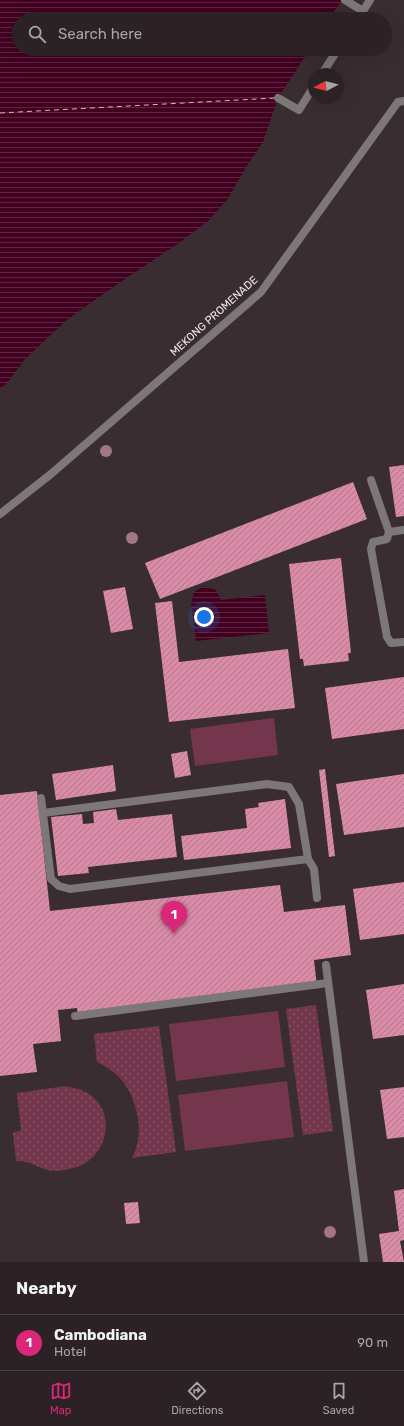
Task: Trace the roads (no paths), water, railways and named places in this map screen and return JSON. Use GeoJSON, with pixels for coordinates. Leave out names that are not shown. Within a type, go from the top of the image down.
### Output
{"type":"FeatureCollection","features":[{"type":"Feature","properties":{"kind":"street"},"geometry":{"type":"LineString","coordinates":[[345,0],[363,11],[370,0]]}},
{"type":"Feature","properties":{"kind":"street"},"geometry":{"type":"LineString","coordinates":[[326,68],[334,56]]}},
{"type":"Feature","properties":{"kind":"street"},"geometry":{"type":"LineString","coordinates":[[278,98],[299,110],[308,96]]}},
{"type":"Feature","properties":{"kind":"street","name":"MEKONG PROMENADE"},"geometry":{"type":"LineString","coordinates":[[0,514],[51,474],[261,292],[398,102],[404,101]]}},
{"type":"Feature","properties":{"kind":"street"},"geometry":{"type":"LineString","coordinates":[[371,480],[389,532],[387,539],[373,542],[371,549],[387,637],[391,644],[404,642]]}},
{"type":"Feature","properties":{"kind":"street"},"geometry":{"type":"LineString","coordinates":[[389,532],[404,530]]}},
{"type":"Feature","properties":{"kind":"street"},"geometry":{"type":"LineString","coordinates":[[43,813],[267,784],[289,788],[300,804],[308,859],[314,869],[317,898]]}},
{"type":"Feature","properties":{"kind":"street"},"geometry":{"type":"LineString","coordinates":[[41,798],[51,879],[59,886],[70,889],[308,859]]}},
{"type":"Feature","properties":{"kind":"street"},"geometry":{"type":"LineString","coordinates":[[326,965],[364,1262]]}},
{"type":"Feature","properties":{"kind":"street"},"geometry":{"type":"LineString","coordinates":[[76,1016],[328,983]]}},
{"type":"Feature","properties":{"kind":"place","name":"Cambodiana"},"geometry":{"type":"Point","coordinates":[174,934]}}]}
